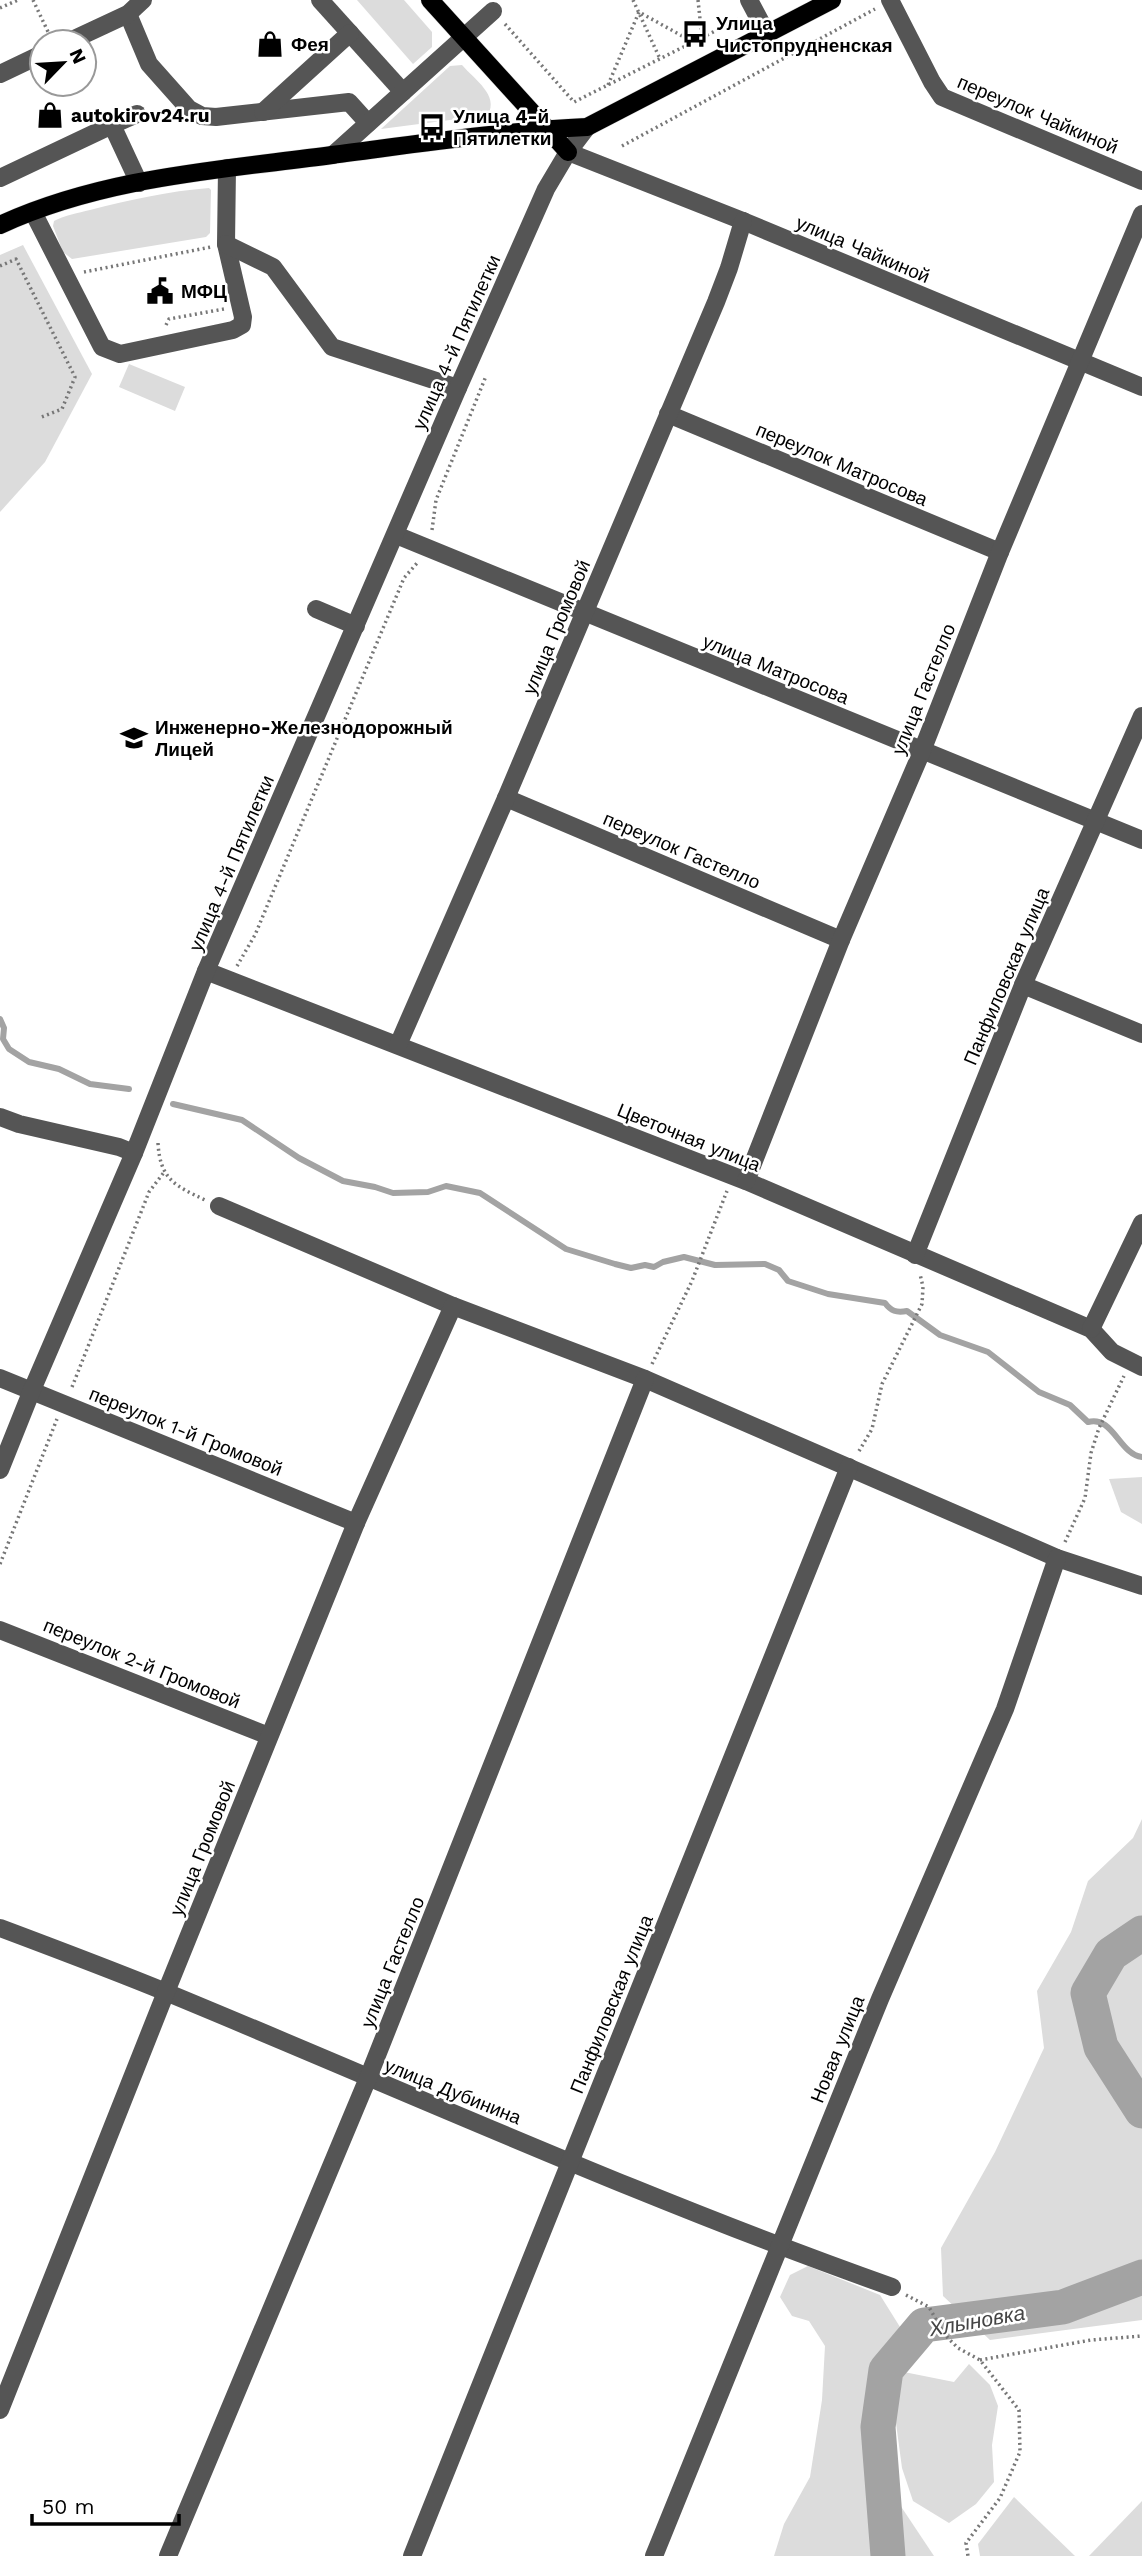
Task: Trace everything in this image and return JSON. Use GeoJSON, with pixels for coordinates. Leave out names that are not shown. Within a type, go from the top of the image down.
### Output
{"type":"FeatureCollection","features":[{"type":"Feature","properties":{"kind":"main road"},"geometry":{"type":"LineString","coordinates":[[430,0],[568,152]]}},
{"type":"Feature","properties":{"kind":"main road"},"geometry":{"type":"LineString","coordinates":[[0,225],[107,189],[227,168],[547,129],[587,127],[832,0]]}},
{"type":"Feature","properties":{"kind":"street"},"geometry":{"type":"LineString","coordinates":[[98,28],[128,14],[143,0]]}},
{"type":"Feature","properties":{"kind":"street"},"geometry":{"type":"LineString","coordinates":[[320,0],[403,92]]}},
{"type":"Feature","properties":{"kind":"street","name":"переулок Чайкиной"},"geometry":{"type":"LineString","coordinates":[[886,3],[942,96],[1142,181]]}},
{"type":"Feature","properties":{"kind":"street"},"geometry":{"type":"LineString","coordinates":[[752,6],[767,34]]}},
{"type":"Feature","properties":{"kind":"street"},"geometry":{"type":"LineString","coordinates":[[333,155],[493,11]]}},
{"type":"Feature","properties":{"kind":"street"},"geometry":{"type":"LineString","coordinates":[[128,14],[149,64],[190,109],[207,117],[349,102],[368,123]]}},
{"type":"Feature","properties":{"kind":"street"},"geometry":{"type":"LineString","coordinates":[[262,112],[350,33]]}},
{"type":"Feature","properties":{"kind":"street"},"geometry":{"type":"LineString","coordinates":[[0,74],[28,61]]}},
{"type":"Feature","properties":{"kind":"street"},"geometry":{"type":"LineString","coordinates":[[0,178],[137,114]]}},
{"type":"Feature","properties":{"kind":"street"},"geometry":{"type":"LineString","coordinates":[[112,125],[139,183]]}},
{"type":"Feature","properties":{"kind":"street","name":"улица 4-й Пятилетки"},"geometry":{"type":"LineString","coordinates":[[0,1470],[134,1153],[206,971],[458,388],[546,189],[587,127]]}},
{"type":"Feature","properties":{"kind":"street","name":"улица Чайкиной"},"geometry":{"type":"LineString","coordinates":[[568,152],[743,221],[1142,387]]}},
{"type":"Feature","properties":{"kind":"street"},"geometry":{"type":"LineString","coordinates":[[33,212],[102,347],[120,354],[233,330],[242,325],[243,317],[226,244],[227,168]]}},
{"type":"Feature","properties":{"kind":"street","name":"улица Гастелло"},"geometry":{"type":"LineString","coordinates":[[740,1179],[922,751],[1000,552],[1142,214]]}},
{"type":"Feature","properties":{"kind":"street","name":"улица Громовой"},"geometry":{"type":"LineString","coordinates":[[398,1045],[506,799],[668,414],[729,268],[743,221]]}},
{"type":"Feature","properties":{"kind":"street"},"geometry":{"type":"LineString","coordinates":[[226,244],[273,267],[332,347],[458,388]]}},
{"type":"Feature","properties":{"kind":"street","name":"переулок Матросова"},"geometry":{"type":"LineString","coordinates":[[668,414],[1000,552]]}},
{"type":"Feature","properties":{"kind":"street","name":"улица Матросова"},"geometry":{"type":"LineString","coordinates":[[396,535],[1142,840]]}},
{"type":"Feature","properties":{"kind":"street"},"geometry":{"type":"LineString","coordinates":[[316,609],[356,626]]}},
{"type":"Feature","properties":{"kind":"street","name":"Панфиловская улица"},"geometry":{"type":"LineString","coordinates":[[915,1255],[1023,985],[1142,716]]}},
{"type":"Feature","properties":{"kind":"street","name":"переулок Гастелло"},"geometry":{"type":"LineString","coordinates":[[506,799],[841,940]]}},
{"type":"Feature","properties":{"kind":"street","name":"Цветочная улица"},"geometry":{"type":"LineString","coordinates":[[206,971],[740,1179],[1091,1329],[1112,1352],[1137,1365]]}},
{"type":"Feature","properties":{"kind":"street"},"geometry":{"type":"LineString","coordinates":[[1023,985],[1142,1034]]}},
{"type":"Feature","properties":{"kind":"street"},"geometry":{"type":"LineString","coordinates":[[0,1117],[134,1153]]}},
{"type":"Feature","properties":{"kind":"street"},"geometry":{"type":"LineString","coordinates":[[219,1206],[453,1306],[645,1379],[1058,1558],[1142,1586]]}},
{"type":"Feature","properties":{"kind":"street"},"geometry":{"type":"LineString","coordinates":[[1091,1329],[1142,1223]]}},
{"type":"Feature","properties":{"kind":"street","name":"улица Громовой"},"geometry":{"type":"LineString","coordinates":[[0,2410],[356,1523],[453,1306]]}},
{"type":"Feature","properties":{"kind":"street","name":"переулок 1-й Громовой"},"geometry":{"type":"LineString","coordinates":[[0,1378],[356,1523]]}},
{"type":"Feature","properties":{"kind":"street","name":"улица Гастелло"},"geometry":{"type":"LineString","coordinates":[[168,2556],[368,2078],[645,1379]]}},
{"type":"Feature","properties":{"kind":"street","name":"Панфиловская улица"},"geometry":{"type":"LineString","coordinates":[[412,2556],[849,1467]]}},
{"type":"Feature","properties":{"kind":"street","name":"Новая улица"},"geometry":{"type":"LineString","coordinates":[[654,2556],[880,1998],[1005,1709],[1058,1558]]}},
{"type":"Feature","properties":{"kind":"street","name":"переулок 2-й Громовой"},"geometry":{"type":"LineString","coordinates":[[0,1630],[269,1736]]}},
{"type":"Feature","properties":{"kind":"street","name":"улица Дубинина"},"geometry":{"type":"LineString","coordinates":[[0,1928],[166,1992],[778,2247],[892,2287]]}},
{"type":"Feature","properties":{"kind":"path"},"geometry":{"type":"LineString","coordinates":[[0,8],[18,0]]}},
{"type":"Feature","properties":{"kind":"path"},"geometry":{"type":"LineString","coordinates":[[33,0],[46,28]]}},
{"type":"Feature","properties":{"kind":"path"},"geometry":{"type":"LineString","coordinates":[[633,0],[660,59]]}},
{"type":"Feature","properties":{"kind":"path"},"geometry":{"type":"LineString","coordinates":[[698,0],[702,38]]}},
{"type":"Feature","properties":{"kind":"path"},"geometry":{"type":"LineString","coordinates":[[622,146],[886,3]]}},
{"type":"Feature","properties":{"kind":"path"},"geometry":{"type":"LineString","coordinates":[[493,11],[572,101],[577,101],[702,38],[752,6]]}},
{"type":"Feature","properties":{"kind":"path"},"geometry":{"type":"LineString","coordinates":[[639,12],[693,42]]}},
{"type":"Feature","properties":{"kind":"path"},"geometry":{"type":"LineString","coordinates":[[608,85],[639,12]]}},
{"type":"Feature","properties":{"kind":"path"},"geometry":{"type":"LineString","coordinates":[[65,276],[226,244]]}},
{"type":"Feature","properties":{"kind":"path"},"geometry":{"type":"LineString","coordinates":[[0,266],[16,259],[75,377],[62,409],[39,418]]}},
{"type":"Feature","properties":{"kind":"path"},"geometry":{"type":"LineString","coordinates":[[163,328],[169,318],[226,308]]}},
{"type":"Feature","properties":{"kind":"path"},"geometry":{"type":"LineString","coordinates":[[231,981],[239,961],[255,935],[404,578],[419,562],[432,529],[436,500],[488,370]]}},
{"type":"Feature","properties":{"kind":"path"},"geometry":{"type":"LineString","coordinates":[[158,1137],[165,1171],[174,1185],[219,1206]]}},
{"type":"Feature","properties":{"kind":"path"},"geometry":{"type":"LineString","coordinates":[[0,1564],[149,1192],[165,1171]]}},
{"type":"Feature","properties":{"kind":"path"},"geometry":{"type":"LineString","coordinates":[[645,1379],[697,1270],[702,1253],[740,1179]]}},
{"type":"Feature","properties":{"kind":"path"},"geometry":{"type":"LineString","coordinates":[[849,1467],[872,1429],[882,1384],[922,1304],[923,1287],[915,1255]]}},
{"type":"Feature","properties":{"kind":"path"},"geometry":{"type":"LineString","coordinates":[[1058,1558],[1085,1498],[1091,1453],[1105,1412],[1137,1365]]}},
{"type":"Feature","properties":{"kind":"path"},"geometry":{"type":"LineString","coordinates":[[892,2287],[929,2307],[944,2334],[958,2348],[980,2360],[1019,2410],[1020,2452],[1000,2498],[966,2543],[968,2556]]}},
{"type":"Feature","properties":{"kind":"path"},"geometry":{"type":"LineString","coordinates":[[980,2360],[1091,2340],[1142,2336]]}},
{"type":"Feature","properties":{"kind":"shaded area"},"geometry":{"type":"Polygon","coordinates":[[[357,0],[404,0],[432,32],[432,47],[413,64],[357,0]]]}},
{"type":"Feature","properties":{"kind":"shaded area"},"geometry":{"type":"Polygon","coordinates":[[[462,65],[488,94],[491,108],[488,115],[381,129],[450,66],[462,65]]]}},
{"type":"Feature","properties":{"kind":"shaded area"},"geometry":{"type":"Polygon","coordinates":[[[209,188],[210,233],[206,237],[72,259],[63,252],[53,226],[54,221],[76,213],[149,196],[209,188]]]}},
{"type":"Feature","properties":{"kind":"shaded area"},"geometry":{"type":"Polygon","coordinates":[[[23,245],[92,374],[45,462],[0,512],[0,255],[23,245]]]}},
{"type":"Feature","properties":{"kind":"shaded area"},"geometry":{"type":"Polygon","coordinates":[[[129,364],[185,387],[175,411],[119,387],[129,364]]]}},
{"type":"Feature","properties":{"kind":"shaded area"},"geometry":{"type":"Polygon","coordinates":[[[1142,1477],[1142,1524],[1121,1512],[1109,1479],[1142,1477]]]}},
{"type":"Feature","properties":{"kind":"shaded area"},"geometry":{"type":"Polygon","coordinates":[[[1142,1819],[1142,2320],[990,2340],[943,2296],[941,2248],[995,2152],[1044,2048],[1037,1991],[1071,1932],[1088,1881],[1133,1838],[1142,1819]]]}},
{"type":"Feature","properties":{"kind":"shaded area"},"geometry":{"type":"Polygon","coordinates":[[[808,2266],[880,2295],[900,2327],[889,2350],[873,2406],[873,2487],[879,2556],[774,2556],[784,2524],[810,2477],[822,2400],[825,2346],[809,2321],[792,2316],[780,2297],[790,2275],[808,2266]]]}},
{"type":"Feature","properties":{"kind":"shaded area"},"geometry":{"type":"Polygon","coordinates":[[[969,2364],[990,2385],[998,2406],[992,2445],[994,2482],[976,2504],[949,2523],[913,2501],[902,2468],[895,2393],[904,2372],[954,2382],[969,2364]]]}},
{"type":"Feature","properties":{"kind":"shaded area"},"geometry":{"type":"Polygon","coordinates":[[[1014,2497],[1075,2556],[980,2556],[978,2544],[1014,2497]]]}},
{"type":"Feature","properties":{"kind":"shaded area"},"geometry":{"type":"Polygon","coordinates":[[[1142,2501],[1142,2556],[1089,2556],[1142,2501]]]}},
{"type":"Feature","properties":{"kind":"shaded area"},"geometry":{"type":"Polygon","coordinates":[[[900,2505],[934,2556],[898,2556],[894,2533],[900,2505]]]}},
{"type":"Feature","properties":{"kind":"waterway"},"geometry":{"type":"LineString","coordinates":[[0,1019],[4,1028],[3,1039],[9,1049],[29,1062],[59,1069],[90,1084],[129,1089]]}},
{"type":"Feature","properties":{"kind":"waterway"},"geometry":{"type":"LineString","coordinates":[[173,1104],[242,1120],[299,1158],[343,1181],[393,1193],[428,1192],[446,1186],[480,1193],[566,1249],[615,1264],[631,1268],[645,1265],[654,1267],[684,1257],[715,1265],[765,1264],[779,1270],[788,1281],[828,1294],[885,1303],[892,1310],[907,1311],[940,1335],[988,1352],[1039,1392],[1070,1405],[1088,1422],[1097,1421],[1104,1424],[1127,1449],[1142,1457]]}},
{"type":"Feature","properties":{"kind":"waterway","name":"Хлыновка"},"geometry":{"type":"LineString","coordinates":[[1142,1933],[1111,1954],[1088,1993],[1101,2047],[1142,2111]]}},
{"type":"Feature","properties":{"kind":"waterway","name":"Хлыновка"},"geometry":{"type":"LineString","coordinates":[[888,2556],[878,2427],[886,2370],[924,2325],[1063,2307],[1142,2277]]}},
{"type":"Feature","properties":{"kind":"place","name":"Улица Чистопрудненская"},"geometry":{"type":"Point","coordinates":[695,34]}},
{"type":"Feature","properties":{"kind":"place","name":"Фея"},"geometry":{"type":"Point","coordinates":[270,44]}},
{"type":"Feature","properties":{"kind":"place","name":"autokirov24.ru"},"geometry":{"type":"Point","coordinates":[50,115]}},
{"type":"Feature","properties":{"kind":"place","name":"Улица 4-й Пятилетки"},"geometry":{"type":"Point","coordinates":[432,127]}},
{"type":"Feature","properties":{"kind":"place","name":"МФЦ"},"geometry":{"type":"Point","coordinates":[160,291]}},
{"type":"Feature","properties":{"kind":"place","name":"Инженерно-Железнодорожный Лицей"},"geometry":{"type":"Point","coordinates":[134,738]}}]}
